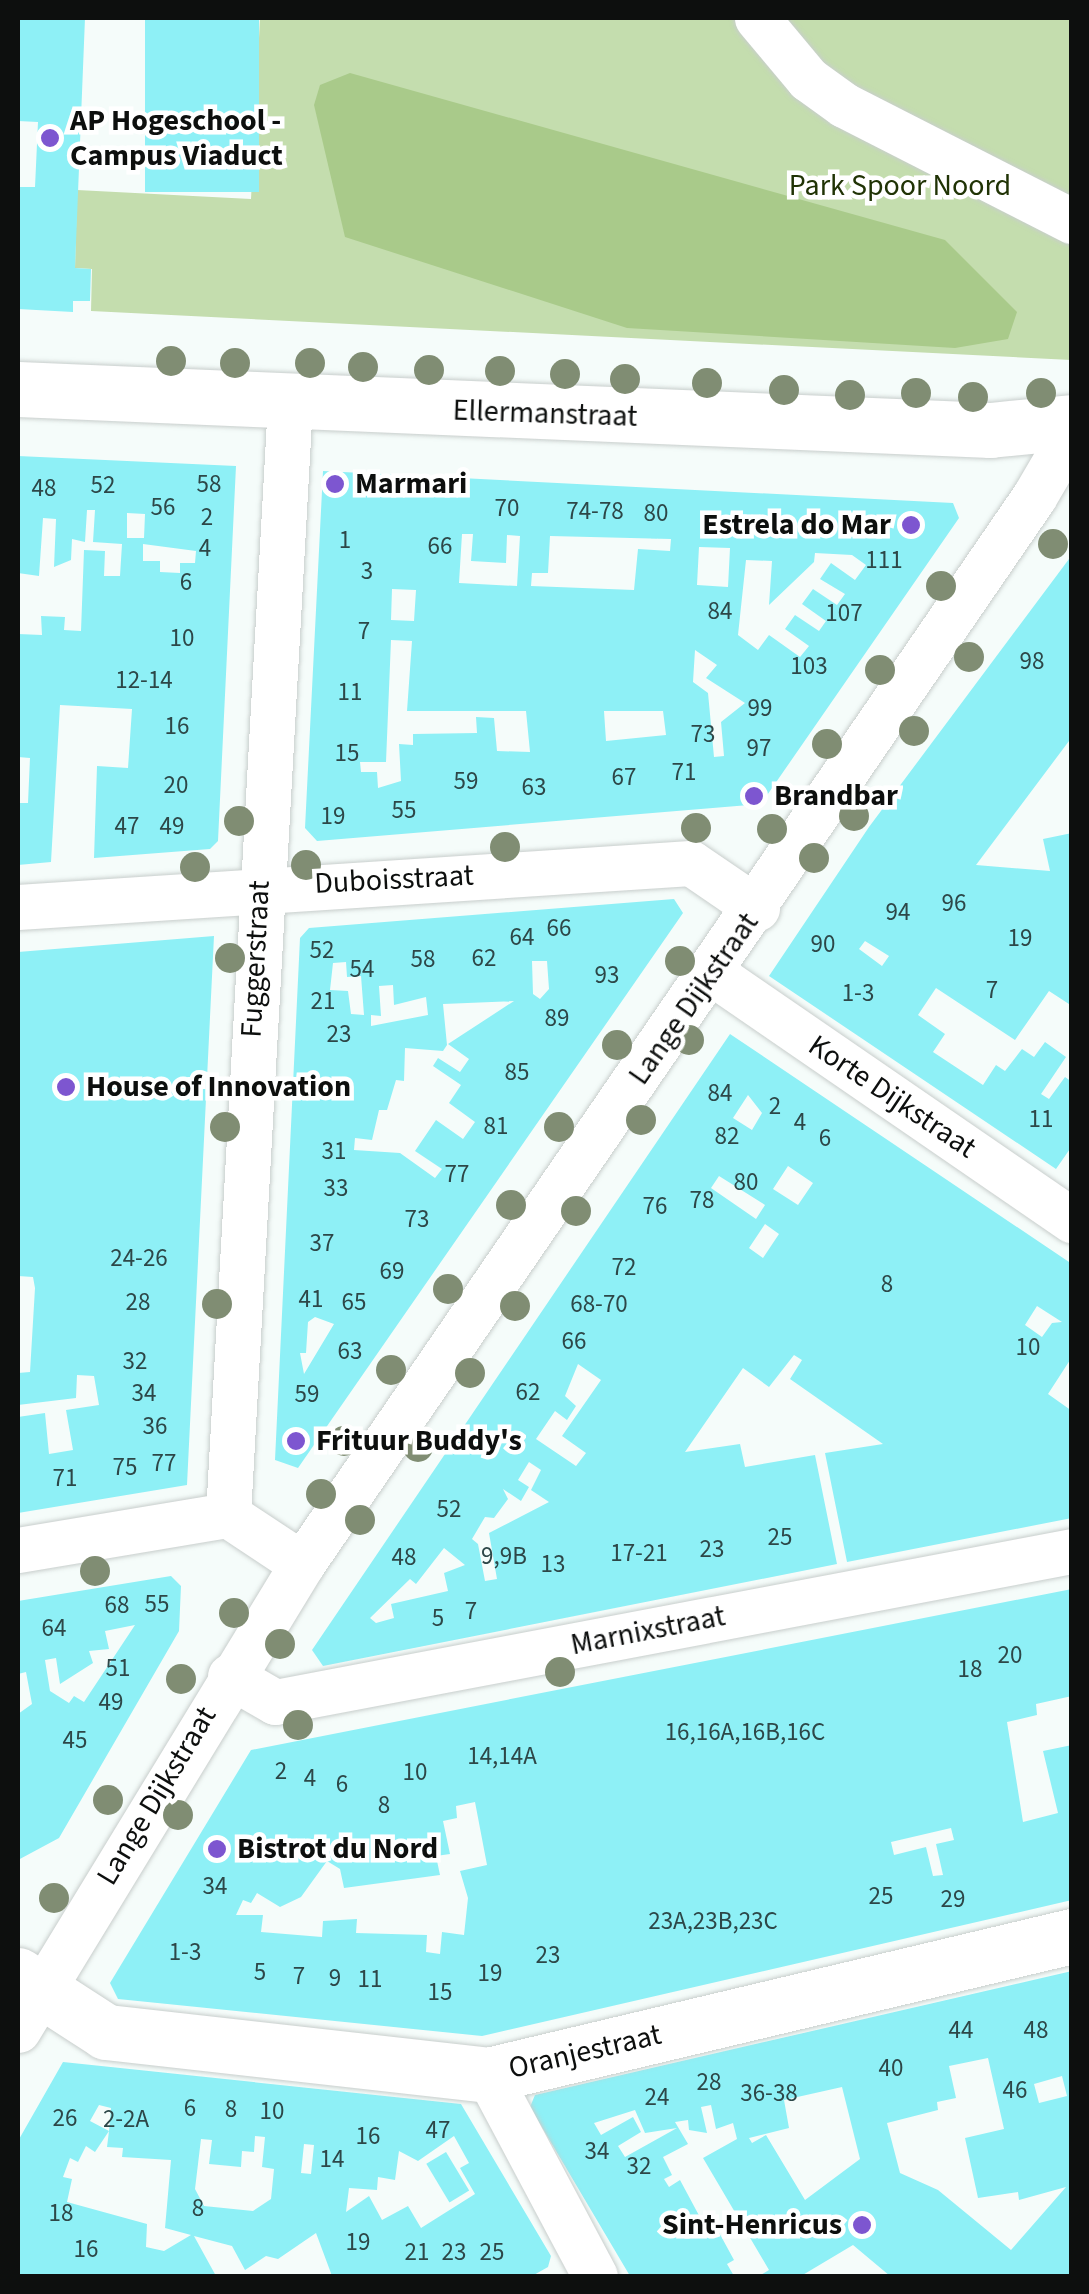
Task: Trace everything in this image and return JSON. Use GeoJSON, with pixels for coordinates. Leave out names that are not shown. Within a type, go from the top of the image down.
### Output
{"type":"FeatureCollection","features":[{"type":"Feature","properties":{"kind":"street"},"geometry":{"type":"LineString","coordinates":[[757,18],[808,80],[844,105],[1072,221]]}},
{"type":"Feature","properties":{"kind":"street","name":"Ellermanstraat"},"geometry":{"type":"LineString","coordinates":[[18,390],[990,430],[1068,422]]}},
{"type":"Feature","properties":{"kind":"street","name":"Fuggerstraat"},"geometry":{"type":"LineString","coordinates":[[228,1516],[259,887],[290,404]]}},
{"type":"Feature","properties":{"kind":"street","name":"Lange Dijkstraat"},"geometry":{"type":"LineString","coordinates":[[26,1998],[302,1564],[757,908],[1034,498],[1055,461],[1068,422]]}},
{"type":"Feature","properties":{"kind":"street","name":"Duboisstraat"},"geometry":{"type":"LineString","coordinates":[[18,906],[259,887],[690,863],[757,908]]}},
{"type":"Feature","properties":{"kind":"street","name":"Korte Dijkstraat"},"geometry":{"type":"LineString","coordinates":[[712,973],[1072,1220]]}},
{"type":"Feature","properties":{"kind":"street"},"geometry":{"type":"LineString","coordinates":[[18,1550],[228,1516],[302,1564]]}},
{"type":"Feature","properties":{"kind":"street","name":"Marnixstraat"},"geometry":{"type":"LineString","coordinates":[[230,1676],[274,1702],[1072,1551]]}},
{"type":"Feature","properties":{"kind":"street","name":"Oranjestraat"},"geometry":{"type":"LineString","coordinates":[[26,1998],[106,2032],[488,2075],[1072,1936]]}},
{"type":"Feature","properties":{"kind":"street"},"geometry":{"type":"LineString","coordinates":[[488,2075],[593,2276]]}},
{"type":"Feature","properties":{"kind":"green space","name":"Park Spoor Noord"},"geometry":{"type":"Polygon","coordinates":[[[260,18],[1071,18],[1071,360],[91,311],[92,269],[75,268],[77,190],[251,199],[260,18]]]}},
{"type":"Feature","properties":{"kind":"green space"},"geometry":{"type":"Polygon","coordinates":[[[350,73],[945,240],[1017,312],[1008,339],[955,348],[627,328],[345,237],[314,105],[320,85],[350,73]]]}},
{"type":"Feature","properties":{"kind":"building","name":"AP Hogeschool - Campus Viaduct"},"geometry":{"type":"Polygon","coordinates":[[[18,18],[85,18],[75,268],[91,269],[90,301],[73,301],[73,312],[18,309],[18,187],[35,187],[38,122],[18,121],[18,18]]]}},
{"type":"Feature","properties":{"kind":"building"},"geometry":{"type":"Polygon","coordinates":[[[145,18],[259,18],[259,192],[145,192],[145,18]]]}},
{"type":"Feature","properties":{"kind":"building"},"geometry":{"type":"Polygon","coordinates":[[[18,456],[236,466],[218,841],[210,849],[94,858],[97,766],[128,768],[132,709],[60,705],[51,862],[18,865],[18,803],[28,803],[30,758],[18,757],[18,634],[42,635],[41,616],[65,617],[64,630],[81,631],[84,550],[105,551],[104,576],[120,576],[122,544],[93,542],[95,510],[87,510],[85,542],[72,539],[71,560],[54,567],[56,519],[43,518],[39,576],[18,573],[18,456]],[[127,513],[127,538],[144,538],[145,514],[127,513]],[[143,544],[143,561],[160,561],[160,572],[180,573],[180,563],[195,563],[196,551],[143,544]]]}},
{"type":"Feature","properties":{"kind":"building"},"geometry":{"type":"Polygon","coordinates":[[[323,471],[953,503],[959,518],[761,804],[317,841],[305,828],[323,471]],[[462,534],[459,583],[517,586],[520,536],[507,535],[506,563],[471,561],[473,534],[462,534]],[[550,536],[548,573],[532,573],[531,586],[634,590],[638,549],[670,551],[671,539],[550,536]],[[699,547],[697,585],[728,587],[730,548],[699,547]],[[815,553],[814,562],[769,605],[772,561],[746,560],[738,635],[758,650],[769,635],[800,657],[809,646],[785,629],[795,615],[819,631],[826,621],[802,604],[813,589],[837,605],[845,594],[820,579],[831,563],[855,580],[866,565],[852,555],[815,553]],[[392,589],[391,620],[414,621],[416,590],[392,589]],[[391,640],[386,762],[360,762],[361,772],[377,772],[378,788],[401,781],[399,744],[413,745],[413,734],[477,733],[476,717],[494,718],[497,751],[530,752],[526,711],[407,711],[412,641],[391,640]],[[695,650],[693,682],[708,693],[714,757],[724,756],[721,722],[745,703],[706,678],[717,665],[695,650]],[[604,711],[606,741],[666,735],[663,711],[604,711]]]}},
{"type":"Feature","properties":{"kind":"building"},"geometry":{"type":"Polygon","coordinates":[[[1072,555],[1072,737],[976,865],[1050,871],[1043,839],[1072,833],[1072,1006],[1049,991],[1015,1040],[936,988],[918,1015],[945,1034],[933,1052],[983,1085],[996,1065],[1005,1071],[1022,1049],[1034,1057],[1045,1042],[1066,1057],[1041,1094],[1049,1099],[1065,1077],[1072,1082],[1072,1146],[1056,1169],[769,976],[869,827],[1072,555]],[[865,941],[859,949],[882,966],[889,956],[865,941]]]}},
{"type":"Feature","properties":{"kind":"building"},"geometry":{"type":"Polygon","coordinates":[[[674,899],[683,913],[298,1468],[275,1460],[300,938],[309,928],[674,899]],[[532,961],[533,994],[540,999],[549,989],[547,961],[532,961]],[[346,962],[333,963],[330,990],[348,991],[351,1014],[364,1015],[361,976],[347,977],[346,962]],[[393,985],[379,986],[381,1016],[371,1015],[371,1026],[428,1015],[426,997],[394,1005],[393,985]],[[514,1001],[443,1004],[447,1045],[443,1051],[405,1048],[404,1081],[396,1080],[387,1110],[379,1110],[372,1140],[355,1138],[354,1150],[400,1153],[435,1178],[442,1169],[415,1151],[436,1120],[463,1139],[475,1122],[449,1103],[461,1085],[433,1066],[438,1058],[460,1072],[469,1059],[448,1044],[514,1001]],[[315,1317],[308,1322],[306,1353],[300,1353],[304,1374],[334,1324],[315,1317]]]}},
{"type":"Feature","properties":{"kind":"building"},"geometry":{"type":"Polygon","coordinates":[[[214,936],[187,1485],[18,1513],[18,1417],[45,1413],[49,1454],[73,1450],[66,1410],[99,1405],[94,1376],[77,1375],[76,1398],[18,1405],[18,1373],[30,1372],[35,1288],[33,1277],[18,1276],[18,952],[214,936]]]}},
{"type":"Feature","properties":{"kind":"building"},"geometry":{"type":"Polygon","coordinates":[[[730,1034],[1072,1264],[1072,1357],[1048,1394],[1072,1411],[1072,1518],[847,1562],[825,1453],[883,1444],[790,1379],[802,1360],[794,1355],[769,1387],[743,1368],[685,1452],[740,1444],[745,1467],[815,1455],[837,1564],[323,1666],[312,1650],[730,1034]],[[748,1095],[733,1118],[752,1130],[762,1113],[748,1095]],[[788,1166],[773,1189],[798,1205],[813,1183],[788,1166]],[[719,1176],[711,1188],[756,1219],[765,1205],[719,1176]],[[765,1224],[749,1248],[763,1258],[779,1234],[765,1224]],[[1037,1306],[1025,1325],[1042,1337],[1052,1323],[1062,1322],[1037,1306]],[[578,1364],[565,1396],[576,1406],[567,1420],[555,1411],[536,1439],[576,1466],[586,1453],[562,1436],[601,1380],[578,1364]],[[529,1462],[518,1480],[529,1487],[521,1501],[503,1489],[508,1499],[494,1518],[485,1517],[472,1539],[478,1544],[485,1581],[497,1579],[489,1533],[549,1502],[531,1490],[541,1470],[529,1462]],[[444,1548],[416,1584],[410,1579],[370,1618],[376,1623],[394,1618],[391,1604],[448,1591],[444,1573],[465,1565],[444,1548]]]}},
{"type":"Feature","properties":{"kind":"building"},"geometry":{"type":"Polygon","coordinates":[[[171,1576],[181,1586],[179,1631],[59,1838],[18,1860],[18,1714],[32,1704],[26,1672],[18,1674],[18,1601],[171,1576]],[[135,1625],[105,1631],[109,1649],[89,1651],[93,1663],[60,1684],[56,1658],[45,1660],[50,1691],[69,1703],[74,1696],[84,1702],[135,1625]]]}},
{"type":"Feature","properties":{"kind":"building"},"geometry":{"type":"Polygon","coordinates":[[[1072,1589],[1072,1696],[1036,1704],[1037,1715],[1007,1722],[1023,1822],[1058,1813],[1043,1751],[1072,1745],[1072,1900],[482,2036],[118,1999],[110,1983],[251,1750],[1072,1589]],[[475,1802],[456,1806],[457,1818],[443,1821],[450,1854],[436,1856],[440,1875],[344,1888],[340,1869],[327,1861],[301,1897],[280,1907],[257,1893],[251,1903],[243,1900],[236,1915],[263,1915],[261,1932],[322,1937],[323,1921],[357,1919],[356,1933],[427,1935],[426,1952],[440,1954],[442,1932],[464,1935],[468,1898],[460,1871],[487,1865],[475,1802]],[[951,1828],[891,1842],[894,1855],[926,1847],[933,1876],[943,1875],[936,1844],[954,1840],[951,1828]]]}},
{"type":"Feature","properties":{"kind":"building"},"geometry":{"type":"Polygon","coordinates":[[[1072,1971],[1072,2276],[890,2276],[853,2245],[801,2276],[759,2276],[769,2270],[703,2158],[737,2139],[733,2123],[716,2129],[711,2105],[701,2107],[707,2133],[689,2130],[688,2120],[675,2122],[688,2144],[663,2157],[672,2175],[664,2179],[669,2187],[680,2180],[702,2221],[710,2216],[734,2260],[727,2264],[734,2276],[630,2276],[530,2107],[535,2095],[1072,1971]],[[988,2058],[949,2066],[956,2098],[937,2102],[938,2110],[887,2123],[900,2173],[938,2190],[1011,2250],[1066,2187],[1019,2200],[1018,2192],[978,2198],[965,2138],[1004,2129],[988,2058]],[[1062,2076],[1034,2084],[1039,2103],[1067,2096],[1062,2076]],[[842,2087],[784,2100],[789,2128],[749,2138],[752,2143],[766,2135],[805,2200],[860,2159],[842,2087]],[[635,2110],[594,2123],[601,2135],[633,2117],[641,2132],[618,2146],[625,2157],[677,2128],[645,2133],[635,2110]]]}},
{"type":"Feature","properties":{"kind":"building"},"geometry":{"type":"Polygon","coordinates":[[[63,2062],[461,2104],[551,2256],[548,2267],[532,2276],[332,2276],[316,2233],[278,2259],[266,2256],[245,2270],[232,2246],[194,2236],[216,2276],[18,2276],[18,2141],[63,2062]],[[99,2105],[90,2121],[109,2131],[111,2108],[99,2105]],[[109,2131],[95,2152],[86,2146],[78,2162],[70,2158],[63,2177],[72,2179],[67,2202],[147,2224],[146,2247],[164,2251],[191,2235],[165,2228],[171,2160],[122,2157],[123,2148],[107,2147],[109,2131]],[[255,2136],[254,2152],[242,2151],[241,2167],[209,2164],[212,2140],[201,2139],[195,2189],[204,2206],[253,2211],[271,2199],[274,2169],[262,2167],[265,2137],[255,2136]],[[454,2136],[418,2161],[399,2151],[395,2180],[378,2177],[377,2190],[349,2188],[346,2212],[369,2196],[382,2220],[408,2206],[421,2228],[475,2194],[460,2168],[469,2163],[454,2136]],[[304,2144],[301,2173],[311,2174],[314,2145],[304,2144]]]}},
{"type":"Feature","properties":{"kind":"building"},"geometry":{"type":"Polygon","coordinates":[[[446,2152],[469,2191],[449,2202],[426,2164],[446,2152]]]}},
{"type":"Feature","properties":{"kind":"place","name":"AP Hogeschool - Campus Viaduct"},"geometry":{"type":"Point","coordinates":[50,138]}},
{"type":"Feature","properties":{"kind":"place","name":"Marmari"},"geometry":{"type":"Point","coordinates":[335,484]}},
{"type":"Feature","properties":{"kind":"place","name":"Estrela do Mar"},"geometry":{"type":"Point","coordinates":[911,525]}},
{"type":"Feature","properties":{"kind":"place","name":"Brandbar"},"geometry":{"type":"Point","coordinates":[754,796]}},
{"type":"Feature","properties":{"kind":"place","name":"House of Innovation"},"geometry":{"type":"Point","coordinates":[66,1087]}},
{"type":"Feature","properties":{"kind":"place","name":"Frituur Buddy's"},"geometry":{"type":"Point","coordinates":[296,1441]}},
{"type":"Feature","properties":{"kind":"place","name":"Bistrot du Nord"},"geometry":{"type":"Point","coordinates":[217,1849]}},
{"type":"Feature","properties":{"kind":"place","name":"Sint-Henricus"},"geometry":{"type":"Point","coordinates":[862,2225]}}]}
